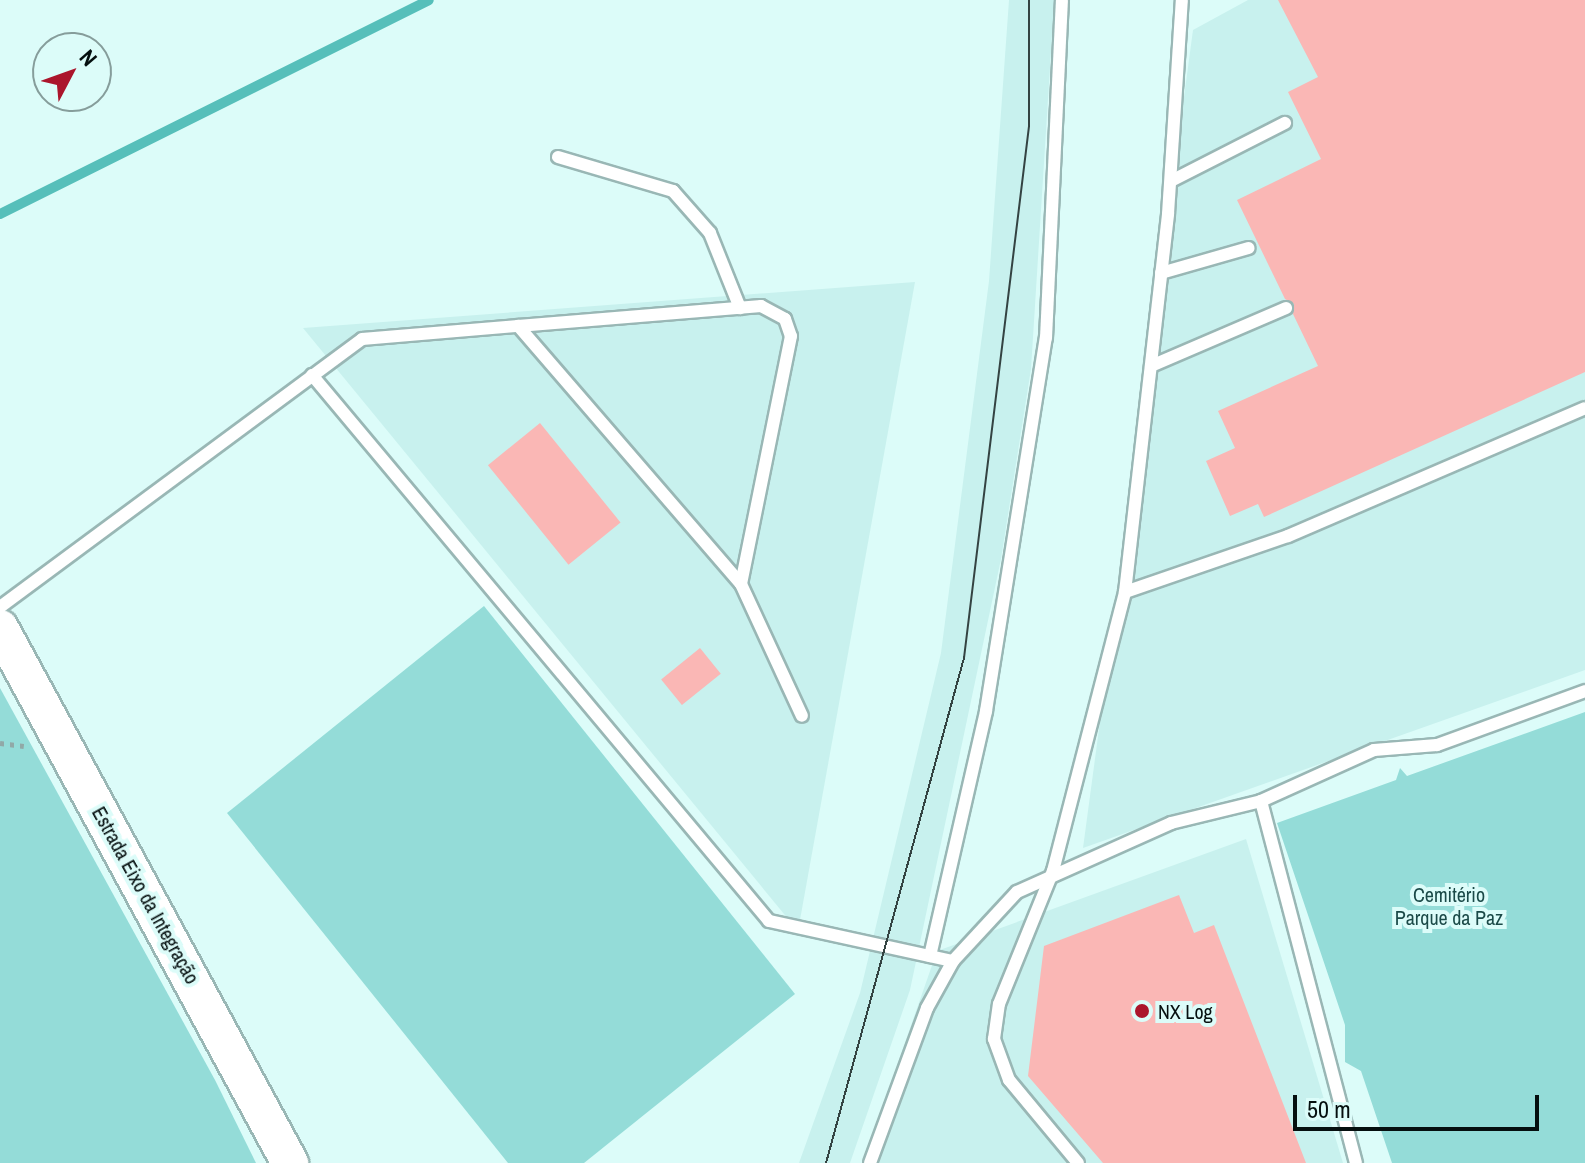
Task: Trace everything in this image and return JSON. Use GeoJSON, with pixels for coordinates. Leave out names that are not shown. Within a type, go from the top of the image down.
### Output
{"type":"FeatureCollection","features":[{"type":"Feature","properties":{"kind":"main road","name":"Estrada Eixo da Integração"},"geometry":{"type":"LineString","coordinates":[[0,628],[290,1163]]}},
{"type":"Feature","properties":{"kind":"lane"},"geometry":{"type":"LineString","coordinates":[[930,956],[986,711],[1046,338],[1062,0]]}},
{"type":"Feature","properties":{"kind":"lane"},"geometry":{"type":"LineString","coordinates":[[1078,1163],[1009,1080],[994,1039],[999,1004],[1053,871],[1125,592],[1171,181],[1182,0]]}},
{"type":"Feature","properties":{"kind":"lane"},"geometry":{"type":"LineString","coordinates":[[1171,181],[1285,123]]}},
{"type":"Feature","properties":{"kind":"lane"},"geometry":{"type":"LineString","coordinates":[[558,157],[673,191],[710,233],[740,308]]}},
{"type":"Feature","properties":{"kind":"lane"},"geometry":{"type":"LineString","coordinates":[[1161,273],[1249,248]]}},
{"type":"Feature","properties":{"kind":"lane"},"geometry":{"type":"LineString","coordinates":[[0,607],[362,339],[740,308],[777,310],[791,336],[741,584]]}},
{"type":"Feature","properties":{"kind":"lane"},"geometry":{"type":"LineString","coordinates":[[1151,366],[1286,308]]}},
{"type":"Feature","properties":{"kind":"lane"},"geometry":{"type":"LineString","coordinates":[[518,326],[741,584],[802,716]]}},
{"type":"Feature","properties":{"kind":"lane"},"geometry":{"type":"LineString","coordinates":[[312,375],[769,921],[953,961]]}},
{"type":"Feature","properties":{"kind":"lane"},"geometry":{"type":"LineString","coordinates":[[1125,592],[1288,536],[1585,408]]}},
{"type":"Feature","properties":{"kind":"lane"},"geometry":{"type":"LineString","coordinates":[[870,1163],[927,1008],[953,961],[1017,892],[1053,871],[1171,823],[1261,801],[1374,750],[1437,745],[1585,691]]}},
{"type":"Feature","properties":{"kind":"lane"},"geometry":{"type":"LineString","coordinates":[[1261,801],[1356,1163]]}},
{"type":"Feature","properties":{"kind":"shaded area"},"geometry":{"type":"Polygon","coordinates":[[[1009,0],[1054,0],[1031,369],[1001,559],[910,990],[850,1163],[799,1163],[860,993],[941,653],[989,281],[1009,0]]]}},
{"type":"Feature","properties":{"kind":"shaded area"},"geometry":{"type":"Polygon","coordinates":[[[1248,0],[1585,0],[1585,670],[1083,848],[1193,30],[1248,0]]]}},
{"type":"Feature","properties":{"kind":"shaded area"},"geometry":{"type":"Polygon","coordinates":[[[915,282],[798,931],[303,328],[915,282]]]}},
{"type":"Feature","properties":{"kind":"shaded area"},"geometry":{"type":"Polygon","coordinates":[[[1246,839],[1343,1163],[863,1163],[937,951],[1246,839]]]}},
{"type":"Feature","properties":{"kind":"green space"},"geometry":{"type":"Polygon","coordinates":[[[484,606],[795,994],[584,1163],[508,1163],[227,813],[484,606]]]}},
{"type":"Feature","properties":{"kind":"green space"},"geometry":{"type":"Polygon","coordinates":[[[0,688],[215,1080],[256,1163],[0,1163],[0,688]]]}},
{"type":"Feature","properties":{"kind":"green space","name":"Cemitério Parque da Paz"},"geometry":{"type":"Polygon","coordinates":[[[1585,712],[1585,1163],[1392,1163],[1361,1071],[1345,1062],[1345,1025],[1277,823],[1396,780],[1400,768],[1407,776],[1585,712]]]}},
{"type":"Feature","properties":{"kind":"building"},"geometry":{"type":"Polygon","coordinates":[[[1278,0],[1585,0],[1585,372],[1264,517],[1258,504],[1230,516],[1206,461],[1235,448],[1218,411],[1318,366],[1293,314],[1294,304],[1285,299],[1237,200],[1321,159],[1288,92],[1318,77],[1278,0]]]}},
{"type":"Feature","properties":{"kind":"building"},"geometry":{"type":"Polygon","coordinates":[[[540,423],[621,522],[568,565],[488,465],[540,423]]]}},
{"type":"Feature","properties":{"kind":"building"},"geometry":{"type":"Polygon","coordinates":[[[700,648],[721,674],[682,705],[661,679],[700,648]]]}},
{"type":"Feature","properties":{"kind":"building","name":"NX Log"},"geometry":{"type":"Polygon","coordinates":[[[1179,895],[1194,933],[1214,925],[1306,1163],[1103,1163],[1028,1076],[1044,946],[1179,895]]]}},
{"type":"Feature","properties":{"kind":"waterway"},"geometry":{"type":"LineString","coordinates":[[0,214],[429,0]]}},
{"type":"Feature","properties":{"kind":"tram line"},"geometry":{"type":"LineString","coordinates":[[826,1163],[964,658],[1029,126],[1029,0]]}},
{"type":"Feature","properties":{"kind":"place","name":"NX Log"},"geometry":{"type":"Point","coordinates":[1142,1011]}}]}
